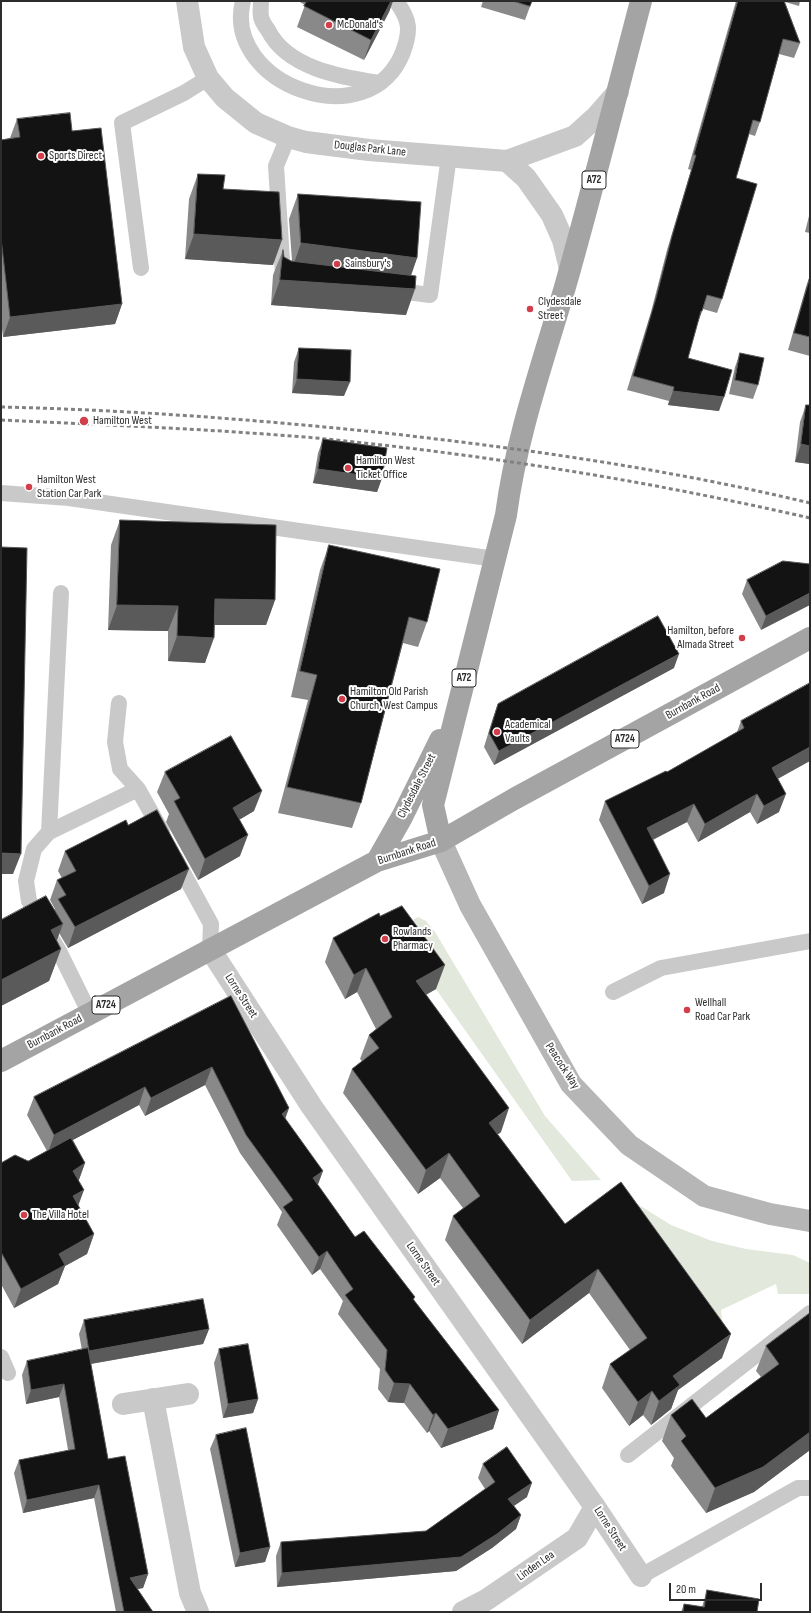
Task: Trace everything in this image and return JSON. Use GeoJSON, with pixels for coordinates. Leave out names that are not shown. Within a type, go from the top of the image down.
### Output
{"type":"FeatureCollection","features":[{"type":"Feature","properties":{"kind":"main road","name":"Clydesdale Street"},"geometry":{"type":"LineString","coordinates":[[441,841],[433,805],[506,515],[510,486],[527,416],[570,269],[641,1]]}},
{"type":"Feature","properties":{"kind":"main road","name":"Burnbank Road"},"geometry":{"type":"LineString","coordinates":[[1,1061],[377,861],[441,841],[514,799],[810,638]]}},
{"type":"Feature","properties":{"kind":"main road","name":"Clydesdale Street"},"geometry":{"type":"LineString","coordinates":[[377,861],[402,817],[456,709]]}},
{"type":"Feature","properties":{"kind":"main road","name":"Peacock Way"},"geometry":{"type":"LineString","coordinates":[[441,841],[470,905],[571,1084],[629,1145],[704,1196],[770,1214],[810,1221]]}},
{"type":"Feature","properties":{"kind":"street","name":"Douglas Park Lane"},"geometry":{"type":"LineString","coordinates":[[186,1],[194,47],[208,78],[225,98],[256,124],[288,137],[306,142],[369,150],[506,161]]}},
{"type":"Feature","properties":{"kind":"street"},"geometry":{"type":"LineString","coordinates":[[570,269],[563,240],[552,215],[526,178],[506,161],[575,136],[596,117],[618,92]]}},
{"type":"Feature","properties":{"kind":"street","name":"Lorne Street"},"geometry":{"type":"LineString","coordinates":[[210,949],[312,1107],[596,1507],[640,1576]]}},
{"type":"Feature","properties":{"kind":"street"},"geometry":{"type":"LineString","coordinates":[[123,1404],[188,1394]]}},
{"type":"Feature","properties":{"kind":"street"},"geometry":{"type":"LineString","coordinates":[[153,1399],[190,1593],[198,1612]]}},
{"type":"Feature","properties":{"kind":"street","name":"Linden Lea"},"geometry":{"type":"LineString","coordinates":[[463,1612],[486,1600],[577,1538],[596,1507]]}},
{"type":"Feature","properties":{"kind":"lane"},"geometry":{"type":"LineString","coordinates":[[242,1],[241,23],[246,41],[257,59],[273,75],[291,87],[318,95],[346,96],[366,92],[379,83],[396,66],[407,42],[409,28],[406,16],[396,3]]}},
{"type":"Feature","properties":{"kind":"lane"},"geometry":{"type":"LineString","coordinates":[[261,1],[261,17],[273,40],[287,54],[313,67],[355,80],[379,83]]}},
{"type":"Feature","properties":{"kind":"lane"},"geometry":{"type":"LineString","coordinates":[[141,268],[122,123],[184,93],[208,78]]}},
{"type":"Feature","properties":{"kind":"lane"},"geometry":{"type":"LineString","coordinates":[[288,137],[276,166],[283,276],[298,278]]}},
{"type":"Feature","properties":{"kind":"lane"},"geometry":{"type":"LineString","coordinates":[[376,288],[430,295],[449,156]]}},
{"type":"Feature","properties":{"kind":"lane"},"geometry":{"type":"LineString","coordinates":[[1,493],[69,498],[495,559]]}},
{"type":"Feature","properties":{"kind":"lane"},"geometry":{"type":"LineString","coordinates":[[49,832],[61,593]]}},
{"type":"Feature","properties":{"kind":"lane"},"geometry":{"type":"LineString","coordinates":[[119,703],[115,742],[120,769],[138,789],[211,924],[210,949]]}},
{"type":"Feature","properties":{"kind":"lane"},"geometry":{"type":"LineString","coordinates":[[90,1014],[59,951],[29,901],[26,881],[34,849],[49,832],[138,789]]}},
{"type":"Feature","properties":{"kind":"lane"},"geometry":{"type":"LineString","coordinates":[[613,992],[661,968],[810,941]]}},
{"type":"Feature","properties":{"kind":"lane"},"geometry":{"type":"LineString","coordinates":[[628,1455],[810,1313]]}},
{"type":"Feature","properties":{"kind":"lane"},"geometry":{"type":"LineString","coordinates":[[1,1357],[8,1373]]}},
{"type":"Feature","properties":{"kind":"lane"},"geometry":{"type":"LineString","coordinates":[[640,1576],[798,1488],[810,1488]]}},
{"type":"Feature","properties":{"kind":"shaded area"},"geometry":{"type":"Polygon","coordinates":[[[418,917],[426,921],[435,932],[545,1116],[601,1180],[572,1181],[394,930],[418,917]]]}},
{"type":"Feature","properties":{"kind":"shaded area"},"geometry":{"type":"Polygon","coordinates":[[[626,1197],[671,1225],[712,1241],[746,1249],[793,1255],[810,1263],[810,1294],[778,1294],[776,1284],[721,1310],[723,1331],[626,1197]]]}},
{"type":"Feature","properties":{"kind":"building"},"geometry":{"type":"Polygon","coordinates":[[[307,1],[391,1],[371,40],[304,6],[307,1]]]}},
{"type":"Feature","properties":{"kind":"building"},"geometry":{"type":"Polygon","coordinates":[[[513,1],[532,1],[530,6],[513,1]]]}},
{"type":"Feature","properties":{"kind":"building"},"geometry":{"type":"Polygon","coordinates":[[[738,1],[784,1],[800,43],[783,39],[760,122],[753,120],[736,178],[757,184],[722,299],[707,295],[688,358],[732,370],[724,397],[673,391],[674,387],[633,376],[738,1]]]}},
{"type":"Feature","properties":{"kind":"building"},"geometry":{"type":"Polygon","coordinates":[[[70,113],[72,131],[101,128],[122,304],[10,317],[1,238],[1,140],[20,137],[17,119],[70,113]]]}},
{"type":"Feature","properties":{"kind":"building"},"geometry":{"type":"Polygon","coordinates":[[[198,174],[225,175],[223,189],[279,192],[282,240],[194,234],[198,174]]]}},
{"type":"Feature","properties":{"kind":"building"},"geometry":{"type":"Polygon","coordinates":[[[298,194],[421,202],[417,258],[301,243],[298,194]]]}},
{"type":"Feature","properties":{"kind":"building"},"geometry":{"type":"Polygon","coordinates":[[[283,250],[284,257],[291,261],[416,276],[415,289],[280,280],[283,250]]]}},
{"type":"Feature","properties":{"kind":"building"},"geometry":{"type":"Polygon","coordinates":[[[810,277],[810,337],[794,333],[810,277]]]}},
{"type":"Feature","properties":{"kind":"building"},"geometry":{"type":"Polygon","coordinates":[[[299,348],[351,350],[350,382],[297,379],[299,348]]]}},
{"type":"Feature","properties":{"kind":"building"},"geometry":{"type":"Polygon","coordinates":[[[740,353],[764,358],[758,385],[735,380],[740,353]]]}},
{"type":"Feature","properties":{"kind":"building"},"geometry":{"type":"Polygon","coordinates":[[[806,405],[810,405],[810,446],[801,444],[806,405]]]}},
{"type":"Feature","properties":{"kind":"building"},"geometry":{"type":"Polygon","coordinates":[[[323,439],[387,448],[382,478],[318,469],[323,439]]]}},
{"type":"Feature","properties":{"kind":"building"},"geometry":{"type":"Polygon","coordinates":[[[120,520],[276,525],[275,600],[215,599],[214,638],[177,636],[178,606],[117,605],[120,520]]]}},
{"type":"Feature","properties":{"kind":"building","name":"Hamilton Old Parish Church, West Campus"},"geometry":{"type":"Polygon","coordinates":[[[329,545],[440,569],[427,622],[409,617],[361,803],[287,787],[317,675],[300,671],[329,545]]]}},
{"type":"Feature","properties":{"kind":"building"},"geometry":{"type":"Polygon","coordinates":[[[1,547],[27,548],[21,854],[1,853],[1,547]]]}},
{"type":"Feature","properties":{"kind":"building"},"geometry":{"type":"Polygon","coordinates":[[[783,561],[810,564],[810,593],[766,616],[747,580],[783,561]]]}},
{"type":"Feature","properties":{"kind":"building"},"geometry":{"type":"Polygon","coordinates":[[[658,616],[679,654],[499,751],[489,733],[498,704],[658,616]]]}},
{"type":"Feature","properties":{"kind":"building"},"geometry":{"type":"Polygon","coordinates":[[[810,683],[810,747],[772,768],[786,794],[764,806],[757,794],[705,824],[694,804],[647,828],[670,874],[649,886],[605,801],[666,771],[667,772],[744,728],[741,721],[810,683]]]}},
{"type":"Feature","properties":{"kind":"building"},"geometry":{"type":"Polygon","coordinates":[[[231,736],[262,791],[233,808],[248,835],[205,859],[174,801],[180,798],[165,772],[231,736]]]}},
{"type":"Feature","properties":{"kind":"building"},"geometry":{"type":"Polygon","coordinates":[[[157,810],[189,869],[75,927],[58,899],[66,895],[57,880],[76,871],[65,851],[126,820],[128,825],[157,810]]]}},
{"type":"Feature","properties":{"kind":"building"},"geometry":{"type":"Polygon","coordinates":[[[46,896],[63,924],[51,930],[61,949],[1,980],[1,920],[46,896]]]}},
{"type":"Feature","properties":{"kind":"building"},"geometry":{"type":"Polygon","coordinates":[[[402,906],[445,965],[416,981],[509,1108],[489,1123],[565,1224],[621,1182],[731,1334],[673,1376],[680,1385],[659,1401],[652,1391],[638,1402],[610,1364],[647,1338],[598,1269],[530,1320],[453,1216],[480,1196],[449,1153],[426,1170],[352,1069],[379,1048],[369,1035],[392,1017],[366,968],[354,975],[333,938],[379,913],[380,916],[402,906]]]}},
{"type":"Feature","properties":{"kind":"building"},"geometry":{"type":"Polygon","coordinates":[[[231,996],[289,1108],[282,1114],[323,1171],[313,1178],[355,1237],[364,1231],[415,1297],[413,1299],[499,1410],[448,1429],[436,1413],[433,1415],[410,1384],[394,1383],[385,1370],[387,1350],[345,1295],[353,1289],[327,1251],[319,1257],[283,1207],[293,1200],[246,1135],[212,1067],[151,1098],[145,1087],[54,1135],[34,1097],[231,996]]]}},
{"type":"Feature","properties":{"kind":"building"},"geometry":{"type":"Polygon","coordinates":[[[71,1138],[85,1163],[73,1171],[84,1190],[73,1196],[94,1234],[59,1254],[65,1265],[21,1289],[1,1252],[1,1163],[15,1155],[28,1161],[71,1138]]]}},
{"type":"Feature","properties":{"kind":"building"},"geometry":{"type":"Polygon","coordinates":[[[203,1299],[209,1329],[89,1351],[84,1320],[203,1299]]]}},
{"type":"Feature","properties":{"kind":"building"},"geometry":{"type":"Polygon","coordinates":[[[810,1313],[810,1432],[763,1467],[715,1488],[681,1441],[686,1436],[671,1415],[692,1399],[706,1418],[779,1364],[766,1346],[810,1313]]]}},
{"type":"Feature","properties":{"kind":"building"},"geometry":{"type":"Polygon","coordinates":[[[248,1344],[258,1399],[228,1404],[219,1349],[248,1344]]]}},
{"type":"Feature","properties":{"kind":"building"},"geometry":{"type":"Polygon","coordinates":[[[88,1348],[108,1459],[125,1456],[148,1574],[130,1578],[153,1612],[124,1612],[99,1485],[27,1500],[19,1460],[75,1449],[64,1384],[31,1390],[27,1361],[88,1348]]]}},
{"type":"Feature","properties":{"kind":"building"},"geometry":{"type":"Polygon","coordinates":[[[246,1428],[270,1547],[240,1553],[216,1435],[246,1428]]]}},
{"type":"Feature","properties":{"kind":"building"},"geometry":{"type":"Polygon","coordinates":[[[507,1447],[532,1483],[508,1499],[521,1515],[497,1534],[461,1557],[282,1573],[281,1542],[426,1531],[495,1482],[483,1464],[507,1447]]]}},
{"type":"Feature","properties":{"kind":"building"},"geometry":{"type":"Polygon","coordinates":[[[707,1590],[759,1599],[757,1612],[683,1612],[684,1604],[704,1607],[707,1590]]]}},
{"type":"Feature","properties":{"kind":"railway"},"geometry":{"type":"LineString","coordinates":[[1,407],[50,408],[198,416],[345,429],[446,440],[603,462],[759,491],[810,503]]}},
{"type":"Feature","properties":{"kind":"railway"},"geometry":{"type":"LineString","coordinates":[[1,420],[237,432],[316,438],[440,452],[564,470],[688,492],[810,518]]}},
{"type":"Feature","properties":{"kind":"place","name":"McDonald's"},"geometry":{"type":"Point","coordinates":[329,25]}},
{"type":"Feature","properties":{"kind":"place","name":"Sports Direct"},"geometry":{"type":"Point","coordinates":[41,156]}},
{"type":"Feature","properties":{"kind":"place","name":"Sainsbury's"},"geometry":{"type":"Point","coordinates":[337,264]}},
{"type":"Feature","properties":{"kind":"place","name":"Clydesdale Street"},"geometry":{"type":"Point","coordinates":[530,309]}},
{"type":"Feature","properties":{"kind":"place","name":"Hamilton West"},"geometry":{"type":"Point","coordinates":[84,421]}},
{"type":"Feature","properties":{"kind":"place","name":"Hamilton West Ticket Office"},"geometry":{"type":"Point","coordinates":[348,468]}},
{"type":"Feature","properties":{"kind":"place","name":"Hamilton West Station Car Park"},"geometry":{"type":"Point","coordinates":[29,487]}},
{"type":"Feature","properties":{"kind":"place","name":"Hamilton, before Almada Street"},"geometry":{"type":"Point","coordinates":[742,638]}},
{"type":"Feature","properties":{"kind":"place","name":"Hamilton Old Parish Church, West Campus"},"geometry":{"type":"Point","coordinates":[342,699]}},
{"type":"Feature","properties":{"kind":"place","name":"Academical Vaults"},"geometry":{"type":"Point","coordinates":[497,732]}},
{"type":"Feature","properties":{"kind":"place","name":"Rowlands Pharmacy"},"geometry":{"type":"Point","coordinates":[385,939]}},
{"type":"Feature","properties":{"kind":"place","name":"Wellhall Road Car Park"},"geometry":{"type":"Point","coordinates":[687,1010]}},
{"type":"Feature","properties":{"kind":"place","name":"The Villa Hotel"},"geometry":{"type":"Point","coordinates":[24,1215]}}]}
